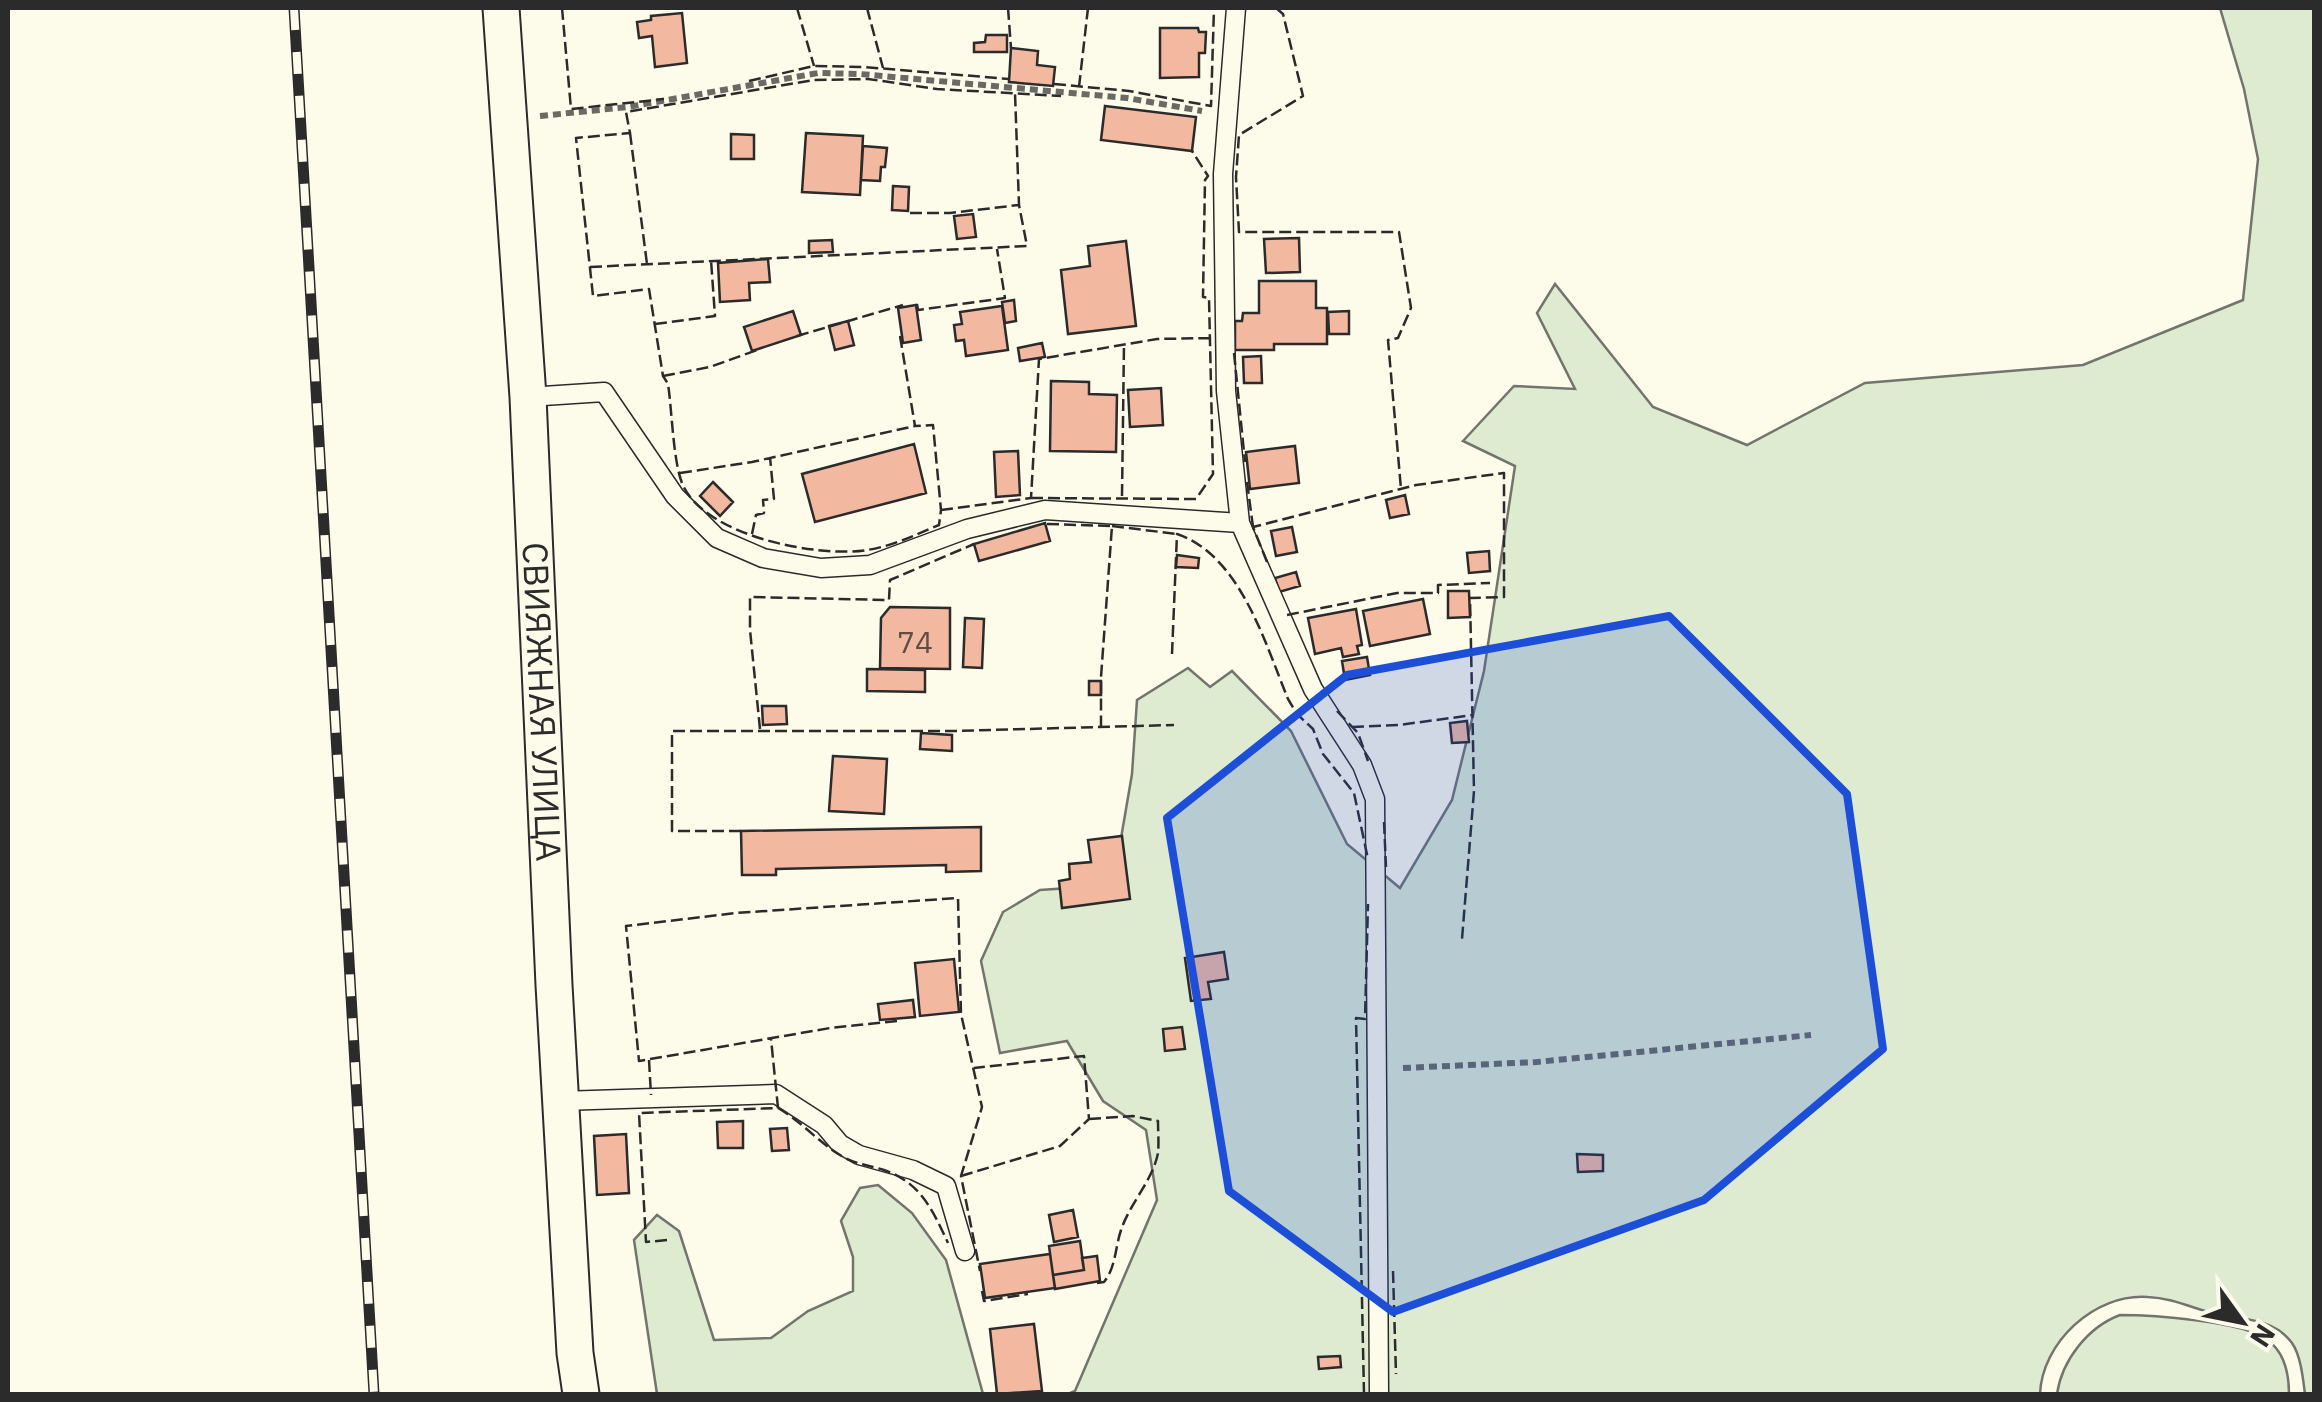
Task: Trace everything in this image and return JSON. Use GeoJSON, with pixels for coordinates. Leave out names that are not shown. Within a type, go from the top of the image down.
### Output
{"type":"FeatureCollection","features":[{"type":"Feature","properties":{"kind":"street","name":"СВИЯЖНАЯ УЛИЦА"},"geometry":{"type":"LineString","coordinates":[[501,8],[528,397],[561,1101],[575,1353],[581,1394]]}},
{"type":"Feature","properties":{"kind":"lane"},"geometry":{"type":"LineString","coordinates":[[1236,8],[1222,174],[1226,391],[1240,522],[1313,689],[1362,765],[1375,799],[1379,1394]]}},
{"type":"Feature","properties":{"kind":"lane"},"geometry":{"type":"LineString","coordinates":[[528,397],[604,392],[675,496],[717,538],[763,558],[822,568],[870,565],[967,529],[1046,510],[1240,522]]}},
{"type":"Feature","properties":{"kind":"lane"},"geometry":{"type":"LineString","coordinates":[[561,1101],[776,1094],[824,1125],[840,1144],[859,1155],[924,1174],[946,1186],[965,1250]]}},
{"type":"Feature","properties":{"kind":"path"},"geometry":{"type":"LineString","coordinates":[[509,119],[628,107],[818,74],[860,74],[1127,98],[1228,115]]}},
{"type":"Feature","properties":{"kind":"path"},"geometry":{"type":"LineString","coordinates":[[1378,1070],[1536,1062],[1810,1035]]}},
{"type":"Feature","properties":{"kind":"highlighted area"},"geometry":{"type":"Polygon","coordinates":[[[1669,616],[1847,794],[1883,1049],[1704,1200],[1393,1312],[1229,1191],[1167,818],[1347,675],[1669,616]]]}},
{"type":"Feature","properties":{"kind":"green space"},"geometry":{"type":"Polygon","coordinates":[[[2220,8],[2314,8],[2314,1394],[2305,1394],[2295,1348],[2276,1328],[2148,1297],[2109,1303],[2074,1325],[2050,1357],[2040,1394],[1068,1394],[1075,1391],[1157,1200],[1146,1130],[1103,1101],[1067,1041],[1000,1053],[981,961],[1003,912],[1040,890],[1113,885],[1132,774],[1137,700],[1188,668],[1210,687],[1232,671],[1291,731],[1347,844],[1400,888],[1452,800],[1484,671],[1515,466],[1463,441],[1514,386],[1575,389],[1537,313],[1555,284],[1653,407],[1747,445],[1865,383],[2083,365],[2243,300],[2258,159],[2244,89],[2220,8]]]}},
{"type":"Feature","properties":{"kind":"green space"},"geometry":{"type":"Polygon","coordinates":[[[878,1185],[912,1213],[946,1260],[983,1394],[657,1394],[634,1240],[657,1215],[679,1231],[714,1340],[771,1338],[808,1311],[853,1291],[853,1257],[841,1221],[860,1188],[878,1185]]]}},
{"type":"Feature","properties":{"kind":"green space"},"geometry":{"type":"Polygon","coordinates":[[[2120,1315],[2196,1320],[2254,1333],[2272,1344],[2281,1356],[2289,1394],[2057,1394],[2064,1369],[2078,1346],[2097,1328],[2120,1315]]]}},
{"type":"Feature","properties":{"kind":"building"},"geometry":{"type":"Polygon","coordinates":[[[682,13],[687,63],[655,67],[652,36],[639,38],[637,22],[651,20],[651,16],[682,13]]]}},
{"type":"Feature","properties":{"kind":"building"},"geometry":{"type":"Polygon","coordinates":[[[1160,28],[1198,28],[1199,32],[1206,32],[1205,53],[1199,53],[1199,77],[1160,78],[1160,28]]]}},
{"type":"Feature","properties":{"kind":"building"},"geometry":{"type":"Polygon","coordinates":[[[986,35],[1007,35],[1007,52],[974,52],[974,43],[985,42],[986,35]]]}},
{"type":"Feature","properties":{"kind":"building"},"geometry":{"type":"Polygon","coordinates":[[[1011,48],[1038,51],[1037,65],[1055,67],[1053,86],[1009,82],[1011,48]]]}},
{"type":"Feature","properties":{"kind":"building"},"geometry":{"type":"Polygon","coordinates":[[[1105,106],[1196,117],[1192,151],[1101,140],[1105,106]]]}},
{"type":"Feature","properties":{"kind":"building"},"geometry":{"type":"Polygon","coordinates":[[[806,133],[863,136],[860,195],[802,192],[806,133]]]}},
{"type":"Feature","properties":{"kind":"building"},"geometry":{"type":"Polygon","coordinates":[[[731,134],[754,135],[754,159],[731,159],[731,134]]]}},
{"type":"Feature","properties":{"kind":"building"},"geometry":{"type":"Polygon","coordinates":[[[863,146],[887,148],[880,181],[861,180],[863,146]]]}},
{"type":"Feature","properties":{"kind":"building"},"geometry":{"type":"Polygon","coordinates":[[[893,186],[909,187],[908,211],[892,210],[893,186]]]}},
{"type":"Feature","properties":{"kind":"building"},"geometry":{"type":"Polygon","coordinates":[[[973,214],[976,237],[957,239],[954,216],[973,214]]]}},
{"type":"Feature","properties":{"kind":"building"},"geometry":{"type":"Polygon","coordinates":[[[1299,238],[1300,272],[1266,273],[1264,239],[1299,238]]]}},
{"type":"Feature","properties":{"kind":"building"},"geometry":{"type":"Polygon","coordinates":[[[832,240],[833,252],[809,253],[809,241],[832,240]]]}},
{"type":"Feature","properties":{"kind":"building"},"geometry":{"type":"Polygon","coordinates":[[[1126,241],[1136,326],[1068,334],[1061,270],[1090,266],[1088,246],[1126,241]]]}},
{"type":"Feature","properties":{"kind":"building"},"geometry":{"type":"Polygon","coordinates":[[[768,259],[770,282],[749,283],[750,300],[720,302],[718,263],[768,259]]]}},
{"type":"Feature","properties":{"kind":"building"},"geometry":{"type":"Polygon","coordinates":[[[1259,281],[1316,281],[1316,308],[1327,308],[1327,344],[1274,344],[1274,350],[1235,350],[1235,321],[1242,321],[1243,313],[1259,313],[1259,281]]]}},
{"type":"Feature","properties":{"kind":"building"},"geometry":{"type":"Polygon","coordinates":[[[1014,300],[1016,321],[1005,323],[1002,302],[1014,300]]]}},
{"type":"Feature","properties":{"kind":"building"},"geometry":{"type":"Polygon","coordinates":[[[916,305],[921,340],[903,343],[898,308],[916,305]]]}},
{"type":"Feature","properties":{"kind":"building"},"geometry":{"type":"Polygon","coordinates":[[[1002,306],[1008,350],[966,356],[964,340],[956,341],[954,325],[962,324],[960,312],[1002,306]]]}},
{"type":"Feature","properties":{"kind":"building"},"geometry":{"type":"Polygon","coordinates":[[[793,311],[801,335],[752,351],[744,327],[793,311]]]}},
{"type":"Feature","properties":{"kind":"building"},"geometry":{"type":"Polygon","coordinates":[[[1349,311],[1349,334],[1329,334],[1328,312],[1349,311]]]}},
{"type":"Feature","properties":{"kind":"building"},"geometry":{"type":"Polygon","coordinates":[[[848,321],[854,345],[835,350],[829,326],[848,321]]]}},
{"type":"Feature","properties":{"kind":"building"},"geometry":{"type":"Polygon","coordinates":[[[1042,343],[1045,357],[1020,361],[1018,348],[1042,343]]]}},
{"type":"Feature","properties":{"kind":"building"},"geometry":{"type":"Polygon","coordinates":[[[1261,356],[1262,383],[1244,383],[1243,357],[1261,356]]]}},
{"type":"Feature","properties":{"kind":"building"},"geometry":{"type":"Polygon","coordinates":[[[1051,381],[1089,382],[1089,394],[1117,395],[1116,452],[1050,451],[1051,381]]]}},
{"type":"Feature","properties":{"kind":"building"},"geometry":{"type":"Polygon","coordinates":[[[1161,388],[1163,425],[1130,427],[1128,390],[1161,388]]]}},
{"type":"Feature","properties":{"kind":"building"},"geometry":{"type":"Polygon","coordinates":[[[914,444],[926,493],[815,522],[802,474],[914,444]]]}},
{"type":"Feature","properties":{"kind":"building"},"geometry":{"type":"Polygon","coordinates":[[[1295,446],[1299,483],[1250,489],[1246,452],[1295,446]]]}},
{"type":"Feature","properties":{"kind":"building"},"geometry":{"type":"Polygon","coordinates":[[[1018,451],[1020,495],[996,497],[994,452],[1018,451]]]}},
{"type":"Feature","properties":{"kind":"building"},"geometry":{"type":"Polygon","coordinates":[[[713,482],[733,502],[720,516],[700,496],[713,482]]]}},
{"type":"Feature","properties":{"kind":"building"},"geometry":{"type":"Polygon","coordinates":[[[1405,495],[1409,514],[1390,518],[1386,500],[1405,495]]]}},
{"type":"Feature","properties":{"kind":"building"},"geometry":{"type":"Polygon","coordinates":[[[1045,523],[1050,541],[979,561],[974,544],[1045,523]]]}},
{"type":"Feature","properties":{"kind":"building"},"geometry":{"type":"Polygon","coordinates":[[[1292,527],[1297,552],[1276,556],[1271,531],[1292,527]]]}},
{"type":"Feature","properties":{"kind":"building"},"geometry":{"type":"Polygon","coordinates":[[[1489,551],[1490,571],[1469,573],[1467,553],[1489,551]]]}},
{"type":"Feature","properties":{"kind":"building"},"geometry":{"type":"Polygon","coordinates":[[[1177,555],[1199,558],[1198,568],[1176,567],[1177,555]]]}},
{"type":"Feature","properties":{"kind":"building"},"geometry":{"type":"Polygon","coordinates":[[[1296,572],[1300,586],[1279,592],[1275,578],[1296,572]]]}},
{"type":"Feature","properties":{"kind":"building"},"geometry":{"type":"Polygon","coordinates":[[[1448,591],[1469,591],[1470,617],[1448,618],[1448,591]]]}},
{"type":"Feature","properties":{"kind":"building"},"geometry":{"type":"Polygon","coordinates":[[[1423,599],[1430,634],[1370,646],[1363,611],[1423,599]]]}},
{"type":"Feature","properties":{"kind":"building"},"geometry":{"type":"Polygon","coordinates":[[[890,607],[950,608],[950,669],[880,668],[881,618],[890,607]]]}},
{"type":"Feature","properties":{"kind":"building"},"geometry":{"type":"Polygon","coordinates":[[[1356,609],[1362,645],[1357,646],[1359,654],[1343,657],[1341,648],[1315,654],[1308,618],[1356,609]]]}},
{"type":"Feature","properties":{"kind":"building"},"geometry":{"type":"Polygon","coordinates":[[[965,618],[984,619],[982,668],[963,667],[965,618]]]}},
{"type":"Feature","properties":{"kind":"building"},"geometry":{"type":"Polygon","coordinates":[[[1367,657],[1370,675],[1345,680],[1342,661],[1367,657]]]}},
{"type":"Feature","properties":{"kind":"building"},"geometry":{"type":"Polygon","coordinates":[[[867,669],[925,670],[925,692],[867,691],[867,669]]]}},
{"type":"Feature","properties":{"kind":"building"},"geometry":{"type":"Polygon","coordinates":[[[1089,681],[1101,681],[1101,695],[1089,695],[1089,681]]]}},
{"type":"Feature","properties":{"kind":"building"},"geometry":{"type":"Polygon","coordinates":[[[762,706],[786,706],[787,724],[763,725],[762,706]]]}},
{"type":"Feature","properties":{"kind":"building"},"geometry":{"type":"Polygon","coordinates":[[[1467,721],[1469,742],[1452,743],[1450,723],[1467,721]]]}},
{"type":"Feature","properties":{"kind":"building"},"geometry":{"type":"Polygon","coordinates":[[[921,733],[952,735],[952,751],[920,749],[921,733]]]}},
{"type":"Feature","properties":{"kind":"building"},"geometry":{"type":"Polygon","coordinates":[[[833,756],[887,759],[884,814],[829,811],[833,756]]]}},
{"type":"Feature","properties":{"kind":"building"},"geometry":{"type":"Polygon","coordinates":[[[981,827],[981,871],[946,872],[946,865],[776,869],[776,875],[742,875],[741,831],[981,827]]]}},
{"type":"Feature","properties":{"kind":"building"},"geometry":{"type":"Polygon","coordinates":[[[1122,836],[1130,899],[1062,908],[1059,881],[1070,879],[1069,864],[1091,862],[1088,840],[1122,836]]]}},
{"type":"Feature","properties":{"kind":"building"},"geometry":{"type":"Polygon","coordinates":[[[1224,952],[1228,979],[1208,982],[1211,999],[1191,1001],[1185,958],[1224,952]]]}},
{"type":"Feature","properties":{"kind":"building"},"geometry":{"type":"Polygon","coordinates":[[[954,959],[959,1012],[920,1016],[915,963],[954,959]]]}},
{"type":"Feature","properties":{"kind":"building"},"geometry":{"type":"Polygon","coordinates":[[[913,1000],[915,1017],[880,1020],[878,1004],[913,1000]]]}},
{"type":"Feature","properties":{"kind":"building"},"geometry":{"type":"Polygon","coordinates":[[[1182,1027],[1185,1049],[1165,1051],[1163,1029],[1182,1027]]]}},
{"type":"Feature","properties":{"kind":"building"},"geometry":{"type":"Polygon","coordinates":[[[743,1121],[743,1148],[718,1148],[717,1122],[743,1121]]]}},
{"type":"Feature","properties":{"kind":"building"},"geometry":{"type":"Polygon","coordinates":[[[787,1128],[789,1150],[772,1151],[770,1129],[787,1128]]]}},
{"type":"Feature","properties":{"kind":"building"},"geometry":{"type":"Polygon","coordinates":[[[626,1134],[629,1193],[597,1195],[594,1136],[626,1134]]]}},
{"type":"Feature","properties":{"kind":"building"},"geometry":{"type":"Polygon","coordinates":[[[1577,1154],[1603,1155],[1603,1171],[1578,1172],[1577,1154]]]}},
{"type":"Feature","properties":{"kind":"building"},"geometry":{"type":"Polygon","coordinates":[[[1073,1210],[1078,1237],[1054,1242],[1049,1215],[1073,1210]]]}},
{"type":"Feature","properties":{"kind":"building"},"geometry":{"type":"Polygon","coordinates":[[[1080,1241],[1084,1270],[1053,1275],[1049,1246],[1080,1241]]]}},
{"type":"Feature","properties":{"kind":"building"},"geometry":{"type":"Polygon","coordinates":[[[1050,1254],[1055,1288],[985,1298],[980,1264],[1050,1254]]]}},
{"type":"Feature","properties":{"kind":"building"},"geometry":{"type":"Polygon","coordinates":[[[1097,1256],[1100,1281],[1055,1289],[1053,1275],[1084,1270],[1082,1258],[1097,1256]]]}},
{"type":"Feature","properties":{"kind":"building"},"geometry":{"type":"Polygon","coordinates":[[[1034,1324],[1042,1391],[997,1394],[990,1329],[1034,1324]]]}},
{"type":"Feature","properties":{"kind":"building"},"geometry":{"type":"Polygon","coordinates":[[[1340,1356],[1341,1367],[1319,1369],[1318,1357],[1340,1356]]]}},
{"type":"Feature","properties":{"kind":"railway"},"geometry":{"type":"LineString","coordinates":[[294,8],[374,1394]]}},
{"type":"Feature","properties":{"kind":"fence"},"geometry":{"type":"LineString","coordinates":[[562,8],[571,109],[664,99]]}},
{"type":"Feature","properties":{"kind":"fence"},"geometry":{"type":"LineString","coordinates":[[797,8],[814,66]]}},
{"type":"Feature","properties":{"kind":"fence"},"geometry":{"type":"LineString","coordinates":[[867,8],[883,68]]}},
{"type":"Feature","properties":{"kind":"fence"},"geometry":{"type":"LineString","coordinates":[[1008,8],[1011,48]]}},
{"type":"Feature","properties":{"kind":"fence"},"geometry":{"type":"LineString","coordinates":[[1079,87],[1088,8]]}},
{"type":"Feature","properties":{"kind":"fence"},"geometry":{"type":"LineString","coordinates":[[1054,84],[1129,91],[1211,106],[1214,8]]}},
{"type":"Feature","properties":{"kind":"fence"},"geometry":{"type":"LineString","coordinates":[[1276,8],[1283,14],[1303,96],[1239,135],[1239,232],[1399,232],[1411,308],[1398,338],[1388,340],[1401,489]]}},
{"type":"Feature","properties":{"kind":"fence"},"geometry":{"type":"LineString","coordinates":[[749,81],[814,66],[1009,79]]}},
{"type":"Feature","properties":{"kind":"fence"},"geometry":{"type":"LineString","coordinates":[[900,336],[915,426],[933,425],[939,525],[886,546],[846,552],[764,539],[713,517],[694,501],[679,473],[668,384],[663,376],[649,289],[593,296],[576,138],[630,133],[626,112],[814,80],[868,79],[937,89],[1061,96]]}},
{"type":"Feature","properties":{"kind":"fence"},"geometry":{"type":"LineString","coordinates":[[590,267],[1027,246],[1019,205],[1015,93]]}},
{"type":"Feature","properties":{"kind":"fence"},"geometry":{"type":"LineString","coordinates":[[630,133],[647,264]]}},
{"type":"Feature","properties":{"kind":"fence"},"geometry":{"type":"LineString","coordinates":[[1031,498],[1196,499],[1213,474],[1209,298],[1203,297],[1208,176],[1192,151]]}},
{"type":"Feature","properties":{"kind":"fence"},"geometry":{"type":"LineString","coordinates":[[910,213],[1019,205]]}},
{"type":"Feature","properties":{"kind":"fence"},"geometry":{"type":"LineString","coordinates":[[917,304],[918,310],[1005,298],[997,249]]}},
{"type":"Feature","properties":{"kind":"fence"},"geometry":{"type":"LineString","coordinates":[[655,324],[715,316],[711,260]]}},
{"type":"Feature","properties":{"kind":"fence"},"geometry":{"type":"LineString","coordinates":[[797,336],[903,305]]}},
{"type":"Feature","properties":{"kind":"fence"},"geometry":{"type":"LineString","coordinates":[[941,510],[1031,498],[1039,359],[1157,339],[1209,338]]}},
{"type":"Feature","properties":{"kind":"fence"},"geometry":{"type":"LineString","coordinates":[[1122,496],[1124,344]]}},
{"type":"Feature","properties":{"kind":"fence"},"geometry":{"type":"LineString","coordinates":[[663,376],[710,367],[760,349]]}},
{"type":"Feature","properties":{"kind":"fence"},"geometry":{"type":"LineString","coordinates":[[1234,353],[1245,462]]}},
{"type":"Feature","properties":{"kind":"fence"},"geometry":{"type":"LineString","coordinates":[[680,473],[752,462],[915,426]]}},
{"type":"Feature","properties":{"kind":"fence"},"geometry":{"type":"LineString","coordinates":[[752,534],[756,515],[764,513],[763,500],[774,499],[770,457]]}},
{"type":"Feature","properties":{"kind":"fence"},"geometry":{"type":"LineString","coordinates":[[1267,562],[1253,527],[1416,485],[1504,473],[1504,597],[1470,598],[1474,791],[1462,939]]}},
{"type":"Feature","properties":{"kind":"fence"},"geometry":{"type":"LineString","coordinates":[[1247,482],[1253,527]]}},
{"type":"Feature","properties":{"kind":"fence"},"geometry":{"type":"LineString","coordinates":[[1047,524],[1112,526],[1101,727]]}},
{"type":"Feature","properties":{"kind":"fence"},"geometry":{"type":"LineString","coordinates":[[1112,526],[1177,534]]}},
{"type":"Feature","properties":{"kind":"fence"},"geometry":{"type":"LineString","coordinates":[[1172,654],[1177,534],[1218,561],[1248,603],[1288,699],[1313,729],[1323,754],[1354,793],[1368,859]]}},
{"type":"Feature","properties":{"kind":"fence"},"geometry":{"type":"LineString","coordinates":[[760,729],[750,597],[889,600],[890,580],[974,544]]}},
{"type":"Feature","properties":{"kind":"fence"},"geometry":{"type":"LineString","coordinates":[[1287,615],[1397,593],[1438,593],[1438,585],[1490,583]]}},
{"type":"Feature","properties":{"kind":"fence"},"geometry":{"type":"LineString","coordinates":[[1337,711],[1358,733],[1368,761]]}},
{"type":"Feature","properties":{"kind":"fence"},"geometry":{"type":"LineString","coordinates":[[1352,727],[1473,715]]}},
{"type":"Feature","properties":{"kind":"fence"},"geometry":{"type":"LineString","coordinates":[[741,831],[672,831],[672,731],[953,731],[1174,725]]}},
{"type":"Feature","properties":{"kind":"fence"},"geometry":{"type":"LineString","coordinates":[[1384,822],[1386,867]]}},
{"type":"Feature","properties":{"kind":"fence"},"geometry":{"type":"LineString","coordinates":[[897,1021],[830,1028],[639,1061],[626,926],[736,913],[958,898],[961,1014],[982,1107],[961,1176],[980,1271]]}},
{"type":"Feature","properties":{"kind":"fence"},"geometry":{"type":"LineString","coordinates":[[1364,1394],[1356,1018],[1365,1019],[1368,904]]}},
{"type":"Feature","properties":{"kind":"fence"},"geometry":{"type":"LineString","coordinates":[[667,1240],[646,1242],[639,1113],[778,1108],[771,1039]]}},
{"type":"Feature","properties":{"kind":"fence"},"geometry":{"type":"LineString","coordinates":[[961,1176],[1060,1146],[1089,1119],[1084,1056],[974,1068]]}},
{"type":"Feature","properties":{"kind":"fence"},"geometry":{"type":"LineString","coordinates":[[649,1060],[651,1095]]}},
{"type":"Feature","properties":{"kind":"fence"},"geometry":{"type":"LineString","coordinates":[[778,1108],[845,1158],[907,1182],[930,1208],[948,1243]]}},
{"type":"Feature","properties":{"kind":"fence"},"geometry":{"type":"LineString","coordinates":[[1089,1119],[1133,1116],[1158,1121],[1155,1163],[1125,1220],[1108,1276],[1097,1283]]}},
{"type":"Feature","properties":{"kind":"fence"},"geometry":{"type":"LineString","coordinates":[[1393,1271],[1396,1374]]}},
{"type":"Feature","properties":{"kind":"fence"},"geometry":{"type":"LineString","coordinates":[[982,1291],[984,1301],[1028,1294]]}}]}
